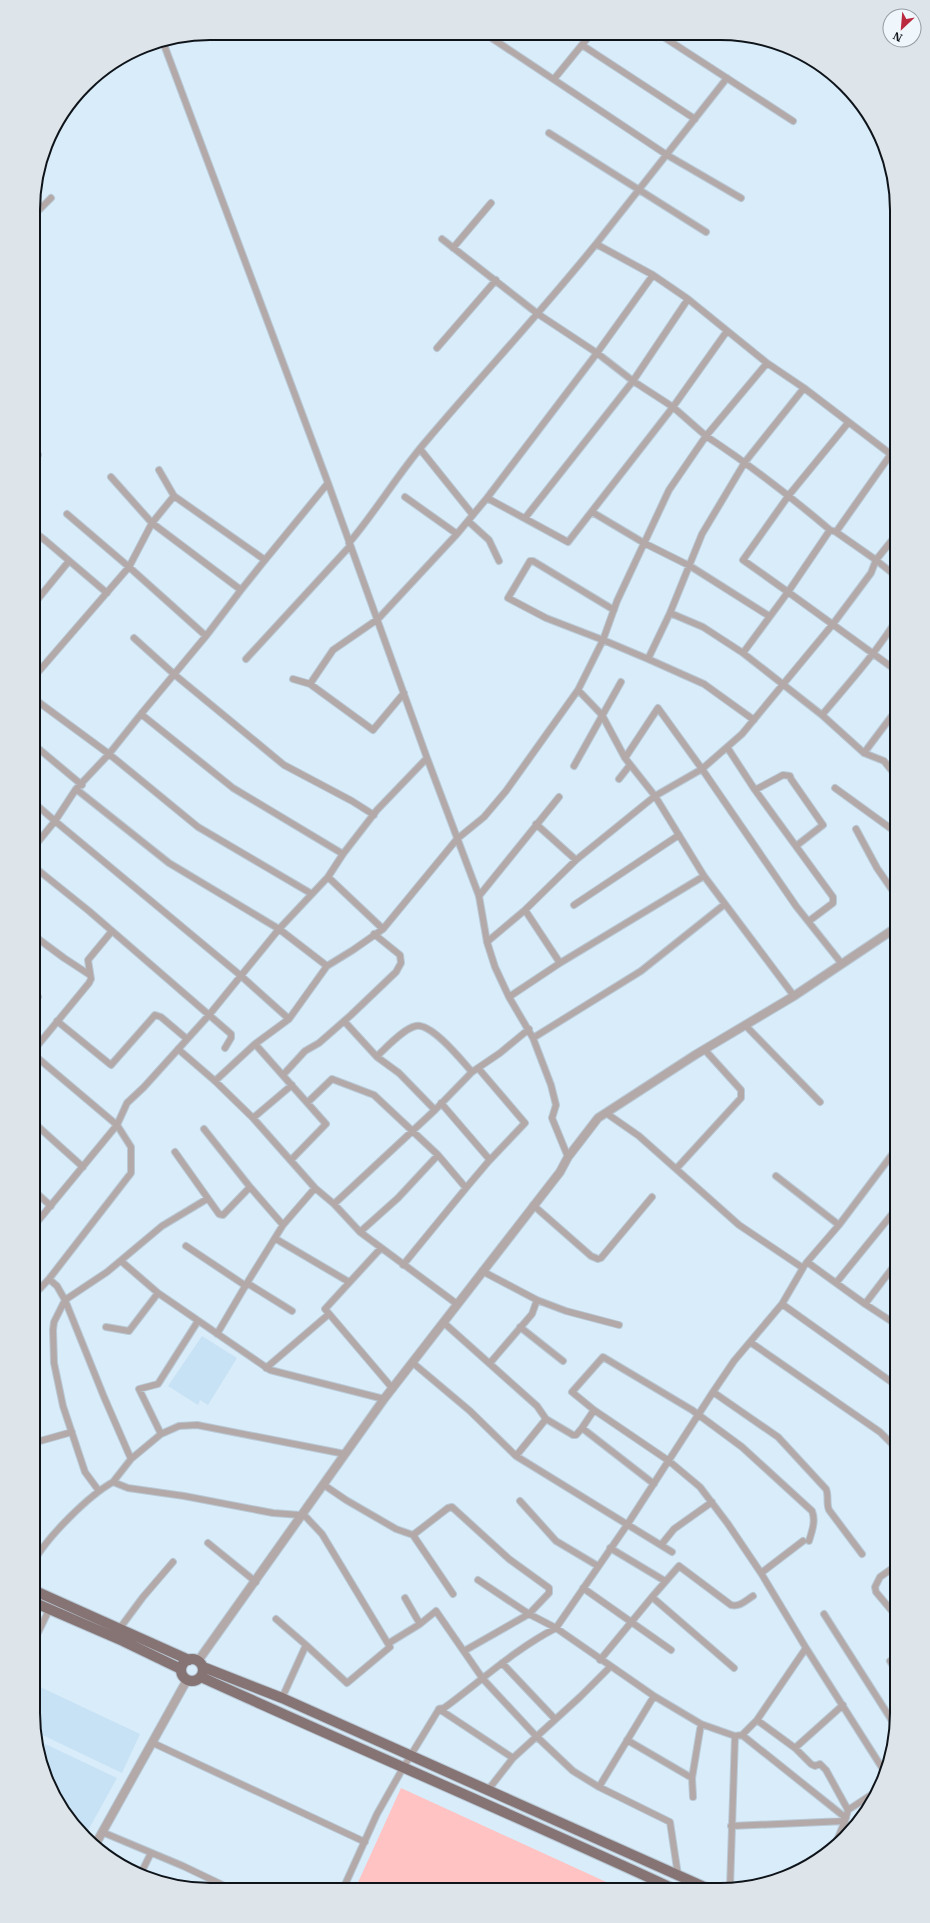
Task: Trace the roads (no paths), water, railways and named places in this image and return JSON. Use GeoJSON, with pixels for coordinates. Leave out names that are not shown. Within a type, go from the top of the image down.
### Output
{"type":"FeatureCollection","features":[{"type":"Feature","properties":{"kind":"main road"},"geometry":{"type":"LineString","coordinates":[[40,1593],[282,1698],[696,1883]]}},
{"type":"Feature","properties":{"kind":"main road"},"geometry":{"type":"LineString","coordinates":[[40,1606],[123,1641],[181,1669]]}},
{"type":"Feature","properties":{"kind":"main road"},"geometry":{"type":"LineString","coordinates":[[196,1662],[184,1662],[181,1669],[183,1676],[187,1680],[195,1681],[201,1677]]}},
{"type":"Feature","properties":{"kind":"main road"},"geometry":{"type":"LineString","coordinates":[[196,1662],[201,1677],[559,1836],[661,1883]]}},
{"type":"Feature","properties":{"kind":"street"},"geometry":{"type":"LineString","coordinates":[[495,40],[667,155],[741,198]]}},
{"type":"Feature","properties":{"kind":"street"},"geometry":{"type":"LineString","coordinates":[[554,79],[586,40]]}},
{"type":"Feature","properties":{"kind":"street"},"geometry":{"type":"LineString","coordinates":[[668,40],[793,121]]}},
{"type":"Feature","properties":{"kind":"street"},"geometry":{"type":"LineString","coordinates":[[582,45],[695,119]]}},
{"type":"Feature","properties":{"kind":"street"},"geometry":{"type":"LineString","coordinates":[[165,46],[328,483],[479,896],[487,942],[509,997],[529,1029],[551,1085],[556,1105],[552,1118],[568,1156]]}},
{"type":"Feature","properties":{"kind":"street"},"geometry":{"type":"LineString","coordinates":[[246,659],[350,545],[420,449],[538,314],[596,244],[727,78]]}},
{"type":"Feature","properties":{"kind":"street"},"geometry":{"type":"LineString","coordinates":[[549,133],[706,232]]}},
{"type":"Feature","properties":{"kind":"street"},"geometry":{"type":"LineString","coordinates":[[40,209],[51,198]]}},
{"type":"Feature","properties":{"kind":"street"},"geometry":{"type":"LineString","coordinates":[[453,248],[491,203]]}},
{"type":"Feature","properties":{"kind":"street"},"geometry":{"type":"LineString","coordinates":[[442,239],[538,314],[597,353],[633,382],[673,407],[706,436],[745,462],[833,531],[890,571]]}},
{"type":"Feature","properties":{"kind":"street"},"geometry":{"type":"LineString","coordinates":[[596,244],[653,275],[688,299],[767,363],[804,388],[848,423],[890,453]]}},
{"type":"Feature","properties":{"kind":"street"},"geometry":{"type":"LineString","coordinates":[[310,684],[333,650],[378,619],[468,521],[597,353],[653,275]]}},
{"type":"Feature","properties":{"kind":"street"},"geometry":{"type":"LineString","coordinates":[[437,348],[496,280]]}},
{"type":"Feature","properties":{"kind":"street"},"geometry":{"type":"LineString","coordinates":[[525,518],[633,382],[688,299]]}},
{"type":"Feature","properties":{"kind":"street"},"geometry":{"type":"LineString","coordinates":[[487,498],[568,542],[673,407],[727,331]]}},
{"type":"Feature","properties":{"kind":"street"},"geometry":{"type":"LineString","coordinates":[[215,1080],[255,1044],[289,1019],[327,966],[383,929],[457,839],[484,817],[506,791],[578,690],[603,640],[614,610],[669,490],[706,436],[767,363]]}},
{"type":"Feature","properties":{"kind":"street"},"geometry":{"type":"LineString","coordinates":[[648,659],[670,613],[702,534],[745,462],[804,388]]}},
{"type":"Feature","properties":{"kind":"street"},"geometry":{"type":"LineString","coordinates":[[848,423],[789,495],[743,560],[890,665]]}},
{"type":"Feature","properties":{"kind":"street"},"geometry":{"type":"LineString","coordinates":[[420,449],[473,515]]}},
{"type":"Feature","properties":{"kind":"street"},"geometry":{"type":"LineString","coordinates":[[743,653],[769,616],[890,455]]}},
{"type":"Feature","properties":{"kind":"street"},"geometry":{"type":"LineString","coordinates":[[159,470],[174,496],[265,560]]}},
{"type":"Feature","properties":{"kind":"street"},"geometry":{"type":"LineString","coordinates":[[111,477],[152,523],[241,590]]}},
{"type":"Feature","properties":{"kind":"street"},"geometry":{"type":"LineString","coordinates":[[40,839],[55,821],[76,789],[82,785],[109,754],[175,675],[241,590],[328,483]]}},
{"type":"Feature","properties":{"kind":"street"},"geometry":{"type":"LineString","coordinates":[[40,670],[129,567],[152,523],[174,496]]}},
{"type":"Feature","properties":{"kind":"street"},"geometry":{"type":"LineString","coordinates":[[405,497],[457,534]]}},
{"type":"Feature","properties":{"kind":"street"},"geometry":{"type":"LineString","coordinates":[[592,512],[644,543],[690,566],[769,616]]}},
{"type":"Feature","properties":{"kind":"street"},"geometry":{"type":"LineString","coordinates":[[67,514],[206,636]]}},
{"type":"Feature","properties":{"kind":"street"},"geometry":{"type":"LineString","coordinates":[[468,521],[489,540],[500,561]]}},
{"type":"Feature","properties":{"kind":"street"},"geometry":{"type":"LineString","coordinates":[[40,537],[107,593]]}},
{"type":"Feature","properties":{"kind":"street"},"geometry":{"type":"LineString","coordinates":[[487,942],[525,910],[576,860],[655,796],[702,769],[742,734],[833,624],[870,573],[876,560],[890,543]]}},
{"type":"Feature","properties":{"kind":"street"},"geometry":{"type":"LineString","coordinates":[[614,610],[532,560],[508,596],[509,599],[546,618],[603,640],[704,684],[754,720]]}},
{"type":"Feature","properties":{"kind":"street"},"geometry":{"type":"LineString","coordinates":[[40,596],[69,561]]}},
{"type":"Feature","properties":{"kind":"street"},"geometry":{"type":"LineString","coordinates":[[670,613],[703,627],[743,653],[822,715],[864,753],[884,761],[890,768]]}},
{"type":"Feature","properties":{"kind":"street"},"geometry":{"type":"LineString","coordinates":[[822,715],[890,629]]}},
{"type":"Feature","properties":{"kind":"street"},"geometry":{"type":"LineString","coordinates":[[134,638],[175,675],[284,765],[352,801],[374,815]]}},
{"type":"Feature","properties":{"kind":"street"},"geometry":{"type":"LineString","coordinates":[[293,679],[310,684],[373,730],[404,694]]}},
{"type":"Feature","properties":{"kind":"street"},"geometry":{"type":"LineString","coordinates":[[574,766],[621,682]]}},
{"type":"Feature","properties":{"kind":"street"},"geometry":{"type":"LineString","coordinates":[[578,690],[602,715],[625,758],[655,796],[704,876],[794,996]]}},
{"type":"Feature","properties":{"kind":"street"},"geometry":{"type":"LineString","coordinates":[[40,703],[109,754],[198,827],[312,894]]}},
{"type":"Feature","properties":{"kind":"street"},"geometry":{"type":"LineString","coordinates":[[625,758],[658,708],[809,921],[842,964]]}},
{"type":"Feature","properties":{"kind":"street"},"geometry":{"type":"LineString","coordinates":[[141,714],[233,788],[343,854]]}},
{"type":"Feature","properties":{"kind":"street"},"geometry":{"type":"LineString","coordinates":[[864,753],[890,718]]}},
{"type":"Feature","properties":{"kind":"street"},"geometry":{"type":"LineString","coordinates":[[728,747],[755,790],[834,901],[809,921]]}},
{"type":"Feature","properties":{"kind":"street"},"geometry":{"type":"LineString","coordinates":[[40,750],[82,785]]}},
{"type":"Feature","properties":{"kind":"street"},"geometry":{"type":"LineString","coordinates":[[40,1219],[117,1125],[127,1103],[144,1087],[209,1015],[240,975],[279,929],[328,876],[343,854],[374,815],[428,758]]}},
{"type":"Feature","properties":{"kind":"street"},"geometry":{"type":"LineString","coordinates":[[619,779],[630,765]]}},
{"type":"Feature","properties":{"kind":"street"},"geometry":{"type":"LineString","coordinates":[[755,790],[783,775],[792,779],[823,824],[796,846]]}},
{"type":"Feature","properties":{"kind":"street"},"geometry":{"type":"LineString","coordinates":[[835,788],[890,828]]}},
{"type":"Feature","properties":{"kind":"street"},"geometry":{"type":"LineString","coordinates":[[76,789],[169,862],[279,929],[327,966]]}},
{"type":"Feature","properties":{"kind":"street"},"geometry":{"type":"LineString","coordinates":[[479,896],[559,797]]}},
{"type":"Feature","properties":{"kind":"street"},"geometry":{"type":"LineString","coordinates":[[40,808],[240,975],[289,1019]]}},
{"type":"Feature","properties":{"kind":"street"},"geometry":{"type":"LineString","coordinates":[[536,824],[576,860]]}},
{"type":"Feature","properties":{"kind":"street"},"geometry":{"type":"LineString","coordinates":[[856,829],[877,868],[890,887]]}},
{"type":"Feature","properties":{"kind":"street"},"geometry":{"type":"LineString","coordinates":[[574,905],[679,835]]}},
{"type":"Feature","properties":{"kind":"street"},"geometry":{"type":"LineString","coordinates":[[40,872],[112,931],[231,1034],[231,1038],[224,1048]]}},
{"type":"Feature","properties":{"kind":"street"},"geometry":{"type":"LineString","coordinates":[[328,876],[383,929]]}},
{"type":"Feature","properties":{"kind":"street"},"geometry":{"type":"LineString","coordinates":[[509,997],[560,963],[704,876]]}},
{"type":"Feature","properties":{"kind":"street"},"geometry":{"type":"LineString","coordinates":[[533,1038],[641,972],[725,904]]}},
{"type":"Feature","properties":{"kind":"street"},"geometry":{"type":"LineString","coordinates":[[525,910],[560,963]]}},
{"type":"Feature","properties":{"kind":"street"},"geometry":{"type":"LineString","coordinates":[[40,1043],[89,983],[90,975],[88,960],[112,931]]}},
{"type":"Feature","properties":{"kind":"street"},"geometry":{"type":"LineString","coordinates":[[196,1662],[256,1582],[300,1515],[324,1485],[384,1399],[413,1364],[533,1204],[560,1172],[568,1156],[598,1118],[704,1049],[794,996],[890,932]]}},
{"type":"Feature","properties":{"kind":"street"},"geometry":{"type":"LineString","coordinates":[[282,1076],[305,1051],[318,1043],[344,1021],[396,972],[401,963],[400,955],[374,934]]}},
{"type":"Feature","properties":{"kind":"street"},"geometry":{"type":"LineString","coordinates":[[40,940],[90,975]]}},
{"type":"Feature","properties":{"kind":"street"},"geometry":{"type":"LineString","coordinates":[[57,1021],[111,1065],[155,1015],[161,1017],[187,1039]]}},
{"type":"Feature","properties":{"kind":"street"},"geometry":{"type":"LineString","coordinates":[[344,1021],[377,1056],[399,1073],[435,1110]]}},
{"type":"Feature","properties":{"kind":"street"},"geometry":{"type":"LineString","coordinates":[[745,1025],[820,1102]]}},
{"type":"Feature","properties":{"kind":"street"},"geometry":{"type":"LineString","coordinates":[[377,1056],[406,1031],[415,1026],[422,1026],[434,1032],[472,1072]]}},
{"type":"Feature","properties":{"kind":"street"},"geometry":{"type":"LineString","coordinates":[[334,1204],[435,1110],[472,1072],[500,1053],[529,1029]]}},
{"type":"Feature","properties":{"kind":"street"},"geometry":{"type":"LineString","coordinates":[[255,1044],[326,1124],[291,1160]]}},
{"type":"Feature","properties":{"kind":"street"},"geometry":{"type":"LineString","coordinates":[[178,1049],[215,1080],[253,1118],[315,1188],[334,1204],[360,1232],[457,1304]]}},
{"type":"Feature","properties":{"kind":"street"},"geometry":{"type":"LineString","coordinates":[[676,1169],[741,1098],[741,1090],[704,1049]]}},
{"type":"Feature","properties":{"kind":"street"},"geometry":{"type":"LineString","coordinates":[[40,1058],[117,1125],[130,1147],[131,1173],[40,1289]]}},
{"type":"Feature","properties":{"kind":"street"},"geometry":{"type":"LineString","coordinates":[[403,1265],[490,1160],[525,1123],[478,1068]]}},
{"type":"Feature","properties":{"kind":"street"},"geometry":{"type":"LineString","coordinates":[[308,1102],[330,1080],[333,1079],[374,1095],[438,1155],[466,1188]]}},
{"type":"Feature","properties":{"kind":"street"},"geometry":{"type":"LineString","coordinates":[[253,1118],[292,1085]]}},
{"type":"Feature","properties":{"kind":"street"},"geometry":{"type":"LineString","coordinates":[[441,1103],[490,1160]]}},
{"type":"Feature","properties":{"kind":"street"},"geometry":{"type":"LineString","coordinates":[[606,1113],[639,1136],[739,1224],[803,1268]]}},
{"type":"Feature","properties":{"kind":"street"},"geometry":{"type":"LineString","coordinates":[[40,1128],[83,1168]]}},
{"type":"Feature","properties":{"kind":"street"},"geometry":{"type":"LineString","coordinates":[[204,1129],[250,1187],[283,1225]]}},
{"type":"Feature","properties":{"kind":"street"},"geometry":{"type":"LineString","coordinates":[[175,1152],[219,1214],[223,1215],[250,1187]]}},
{"type":"Feature","properties":{"kind":"street"},"geometry":{"type":"LineString","coordinates":[[360,1232],[398,1198],[438,1155]]}},
{"type":"Feature","properties":{"kind":"street"},"geometry":{"type":"LineString","coordinates":[[346,1883],[377,1814],[439,1709],[444,1708],[484,1679],[502,1663],[556,1628],[700,1416],[713,1392],[734,1361],[782,1304],[807,1262],[839,1225],[890,1157]]}},
{"type":"Feature","properties":{"kind":"street"},"geometry":{"type":"LineString","coordinates":[[776,1176],[839,1225]]}},
{"type":"Feature","properties":{"kind":"street"},"geometry":{"type":"LineString","coordinates":[[217,1334],[246,1284],[276,1239],[283,1225],[315,1188]]}},
{"type":"Feature","properties":{"kind":"street"},"geometry":{"type":"LineString","coordinates":[[40,1196],[51,1206]]}},
{"type":"Feature","properties":{"kind":"street"},"geometry":{"type":"LineString","coordinates":[[533,1204],[591,1256],[598,1259],[601,1258],[652,1197]]}},
{"type":"Feature","properties":{"kind":"street"},"geometry":{"type":"LineString","coordinates":[[99,1491],[86,1473],[63,1406],[54,1363],[53,1326],[65,1300],[107,1272],[162,1226],[207,1199]]}},
{"type":"Feature","properties":{"kind":"street"},"geometry":{"type":"LineString","coordinates":[[836,1282],[890,1216]]}},
{"type":"Feature","properties":{"kind":"street"},"geometry":{"type":"LineString","coordinates":[[276,1239],[347,1284]]}},
{"type":"Feature","properties":{"kind":"street"},"geometry":{"type":"LineString","coordinates":[[186,1246],[292,1312]]}},
{"type":"Feature","properties":{"kind":"street"},"geometry":{"type":"LineString","coordinates":[[381,1248],[324,1309],[393,1389]]}},
{"type":"Feature","properties":{"kind":"street"},"geometry":{"type":"LineString","coordinates":[[120,1261],[158,1293],[266,1368],[384,1399]]}},
{"type":"Feature","properties":{"kind":"street"},"geometry":{"type":"LineString","coordinates":[[807,1262],[864,1304],[890,1321]]}},
{"type":"Feature","properties":{"kind":"street"},"geometry":{"type":"LineString","coordinates":[[864,1304],[890,1271]]}},
{"type":"Feature","properties":{"kind":"street"},"geometry":{"type":"LineString","coordinates":[[482,1272],[537,1300],[566,1311],[619,1325]]}},
{"type":"Feature","properties":{"kind":"street"},"geometry":{"type":"LineString","coordinates":[[49,1279],[56,1286],[65,1300],[131,1459]]}},
{"type":"Feature","properties":{"kind":"street"},"geometry":{"type":"LineString","coordinates":[[106,1327],[129,1330],[158,1293]]}},
{"type":"Feature","properties":{"kind":"street"},"geometry":{"type":"LineString","coordinates":[[490,1363],[532,1314],[537,1300]]}},
{"type":"Feature","properties":{"kind":"street"},"geometry":{"type":"LineString","coordinates":[[782,1304],[890,1381]]}},
{"type":"Feature","properties":{"kind":"street"},"geometry":{"type":"LineString","coordinates":[[266,1368],[329,1314]]}},
{"type":"Feature","properties":{"kind":"street"},"geometry":{"type":"LineString","coordinates":[[161,1434],[139,1389],[158,1384],[198,1321]]}},
{"type":"Feature","properties":{"kind":"street"},"geometry":{"type":"LineString","coordinates":[[443,1322],[537,1406],[546,1419],[573,1435],[576,1435],[582,1428],[594,1410]]}},
{"type":"Feature","properties":{"kind":"street"},"geometry":{"type":"LineString","coordinates":[[520,1327],[562,1361]]}},
{"type":"Feature","properties":{"kind":"street"},"geometry":{"type":"LineString","coordinates":[[750,1342],[880,1432],[890,1442]]}},
{"type":"Feature","properties":{"kind":"street"},"geometry":{"type":"LineString","coordinates":[[761,1573],[806,1541],[814,1524],[814,1516],[812,1511],[742,1446],[700,1416],[602,1357],[572,1392],[594,1410],[669,1461],[700,1486],[761,1573],[806,1648],[881,1767]]}},
{"type":"Feature","properties":{"kind":"street"},"geometry":{"type":"LineString","coordinates":[[413,1364],[470,1411],[516,1456],[672,1552]]}},
{"type":"Feature","properties":{"kind":"street"},"geometry":{"type":"LineString","coordinates":[[713,1392],[778,1437],[826,1489],[828,1493],[826,1503],[829,1510],[862,1554]]}},
{"type":"Feature","properties":{"kind":"street"},"geometry":{"type":"LineString","coordinates":[[516,1456],[546,1419]]}},
{"type":"Feature","properties":{"kind":"street"},"geometry":{"type":"LineString","coordinates":[[40,1553],[53,1534],[99,1491],[113,1482],[131,1459],[161,1434],[179,1426],[197,1425],[345,1454]]}},
{"type":"Feature","properties":{"kind":"street"},"geometry":{"type":"LineString","coordinates":[[582,1428],[654,1484]]}},
{"type":"Feature","properties":{"kind":"street"},"geometry":{"type":"LineString","coordinates":[[40,1441],[72,1432]]}},
{"type":"Feature","properties":{"kind":"street"},"geometry":{"type":"LineString","coordinates":[[113,1482],[128,1488],[184,1496],[273,1514],[300,1515],[306,1517],[322,1534],[377,1627],[389,1643],[390,1647],[347,1683],[276,1619]]}},
{"type":"Feature","properties":{"kind":"street"},"geometry":{"type":"LineString","coordinates":[[324,1485],[384,1522],[413,1535],[453,1594]]}},
{"type":"Feature","properties":{"kind":"street"},"geometry":{"type":"LineString","coordinates":[[520,1501],[556,1541],[598,1566]]}},
{"type":"Feature","properties":{"kind":"street"},"geometry":{"type":"LineString","coordinates":[[661,1545],[674,1530],[712,1502]]}},
{"type":"Feature","properties":{"kind":"street"},"geometry":{"type":"LineString","coordinates":[[413,1535],[448,1508],[455,1508],[510,1559],[549,1588],[549,1593],[528,1614],[464,1651]]}},
{"type":"Feature","properties":{"kind":"street"},"geometry":{"type":"LineString","coordinates":[[208,1543],[256,1582]]}},
{"type":"Feature","properties":{"kind":"street"},"geometry":{"type":"LineString","coordinates":[[610,1548],[665,1581]]}},
{"type":"Feature","properties":{"kind":"street"},"geometry":{"type":"LineString","coordinates":[[120,1628],[143,1596],[173,1562]]}},
{"type":"Feature","properties":{"kind":"street"},"geometry":{"type":"LineString","coordinates":[[600,1660],[652,1596],[679,1566],[731,1605],[737,1606],[753,1596]]}},
{"type":"Feature","properties":{"kind":"street"},"geometry":{"type":"LineString","coordinates":[[890,1570],[880,1577],[875,1587],[876,1592],[890,1609]]}},
{"type":"Feature","properties":{"kind":"street"},"geometry":{"type":"LineString","coordinates":[[478,1580],[528,1614],[556,1628],[610,1667],[654,1696],[701,1724],[735,1736],[742,1735],[757,1720],[806,1648]]}},
{"type":"Feature","properties":{"kind":"street"},"geometry":{"type":"LineString","coordinates":[[583,1588],[671,1650]]}},
{"type":"Feature","properties":{"kind":"street"},"geometry":{"type":"LineString","coordinates":[[652,1596],[734,1668]]}},
{"type":"Feature","properties":{"kind":"street"},"geometry":{"type":"LineString","coordinates":[[405,1598],[420,1624]]}},
{"type":"Feature","properties":{"kind":"street"},"geometry":{"type":"LineString","coordinates":[[40,1629],[49,1610]]}},
{"type":"Feature","properties":{"kind":"street"},"geometry":{"type":"LineString","coordinates":[[389,1643],[420,1624],[436,1611],[484,1679],[536,1736],[579,1775],[599,1787],[670,1822],[678,1875]]}},
{"type":"Feature","properties":{"kind":"street"},"geometry":{"type":"LineString","coordinates":[[824,1614],[890,1718]]}},
{"type":"Feature","properties":{"kind":"street"},"geometry":{"type":"LineString","coordinates":[[282,1698],[306,1645]]}},
{"type":"Feature","properties":{"kind":"street"},"geometry":{"type":"LineString","coordinates":[[502,1663],[555,1719]]}},
{"type":"Feature","properties":{"kind":"street"},"geometry":{"type":"LineString","coordinates":[[488,1790],[513,1758],[610,1667]]}},
{"type":"Feature","properties":{"kind":"street"},"geometry":{"type":"LineString","coordinates":[[97,1840],[153,1744],[187,1680]]}},
{"type":"Feature","properties":{"kind":"street"},"geometry":{"type":"LineString","coordinates":[[599,1787],[654,1696]]}},
{"type":"Feature","properties":{"kind":"street"},"geometry":{"type":"LineString","coordinates":[[795,1748],[843,1705]]}},
{"type":"Feature","properties":{"kind":"street"},"geometry":{"type":"LineString","coordinates":[[439,1709],[513,1758]]}},
{"type":"Feature","properties":{"kind":"street"},"geometry":{"type":"LineString","coordinates":[[757,1720],[795,1748],[811,1764],[815,1766],[820,1764],[826,1770],[848,1810]]}},
{"type":"Feature","properties":{"kind":"street"},"geometry":{"type":"LineString","coordinates":[[693,1797],[692,1778],[701,1724]]}},
{"type":"Feature","properties":{"kind":"street"},"geometry":{"type":"LineString","coordinates":[[742,1735],[845,1820]]}},
{"type":"Feature","properties":{"kind":"street"},"geometry":{"type":"LineString","coordinates":[[730,1883],[735,1736]]}},
{"type":"Feature","properties":{"kind":"street"},"geometry":{"type":"LineString","coordinates":[[627,1740],[692,1778]]}},
{"type":"Feature","properties":{"kind":"street"},"geometry":{"type":"LineString","coordinates":[[153,1744],[365,1842]]}},
{"type":"Feature","properties":{"kind":"street"},"geometry":{"type":"LineString","coordinates":[[840,1833],[848,1810],[868,1796]]}},
{"type":"Feature","properties":{"kind":"street"},"geometry":{"type":"LineString","coordinates":[[731,1826],[845,1820]]}},
{"type":"Feature","properties":{"kind":"street"},"geometry":{"type":"LineString","coordinates":[[102,1832],[217,1883]]}},
{"type":"Feature","properties":{"kind":"street"},"geometry":{"type":"LineString","coordinates":[[143,1869],[151,1854]]}}]}
